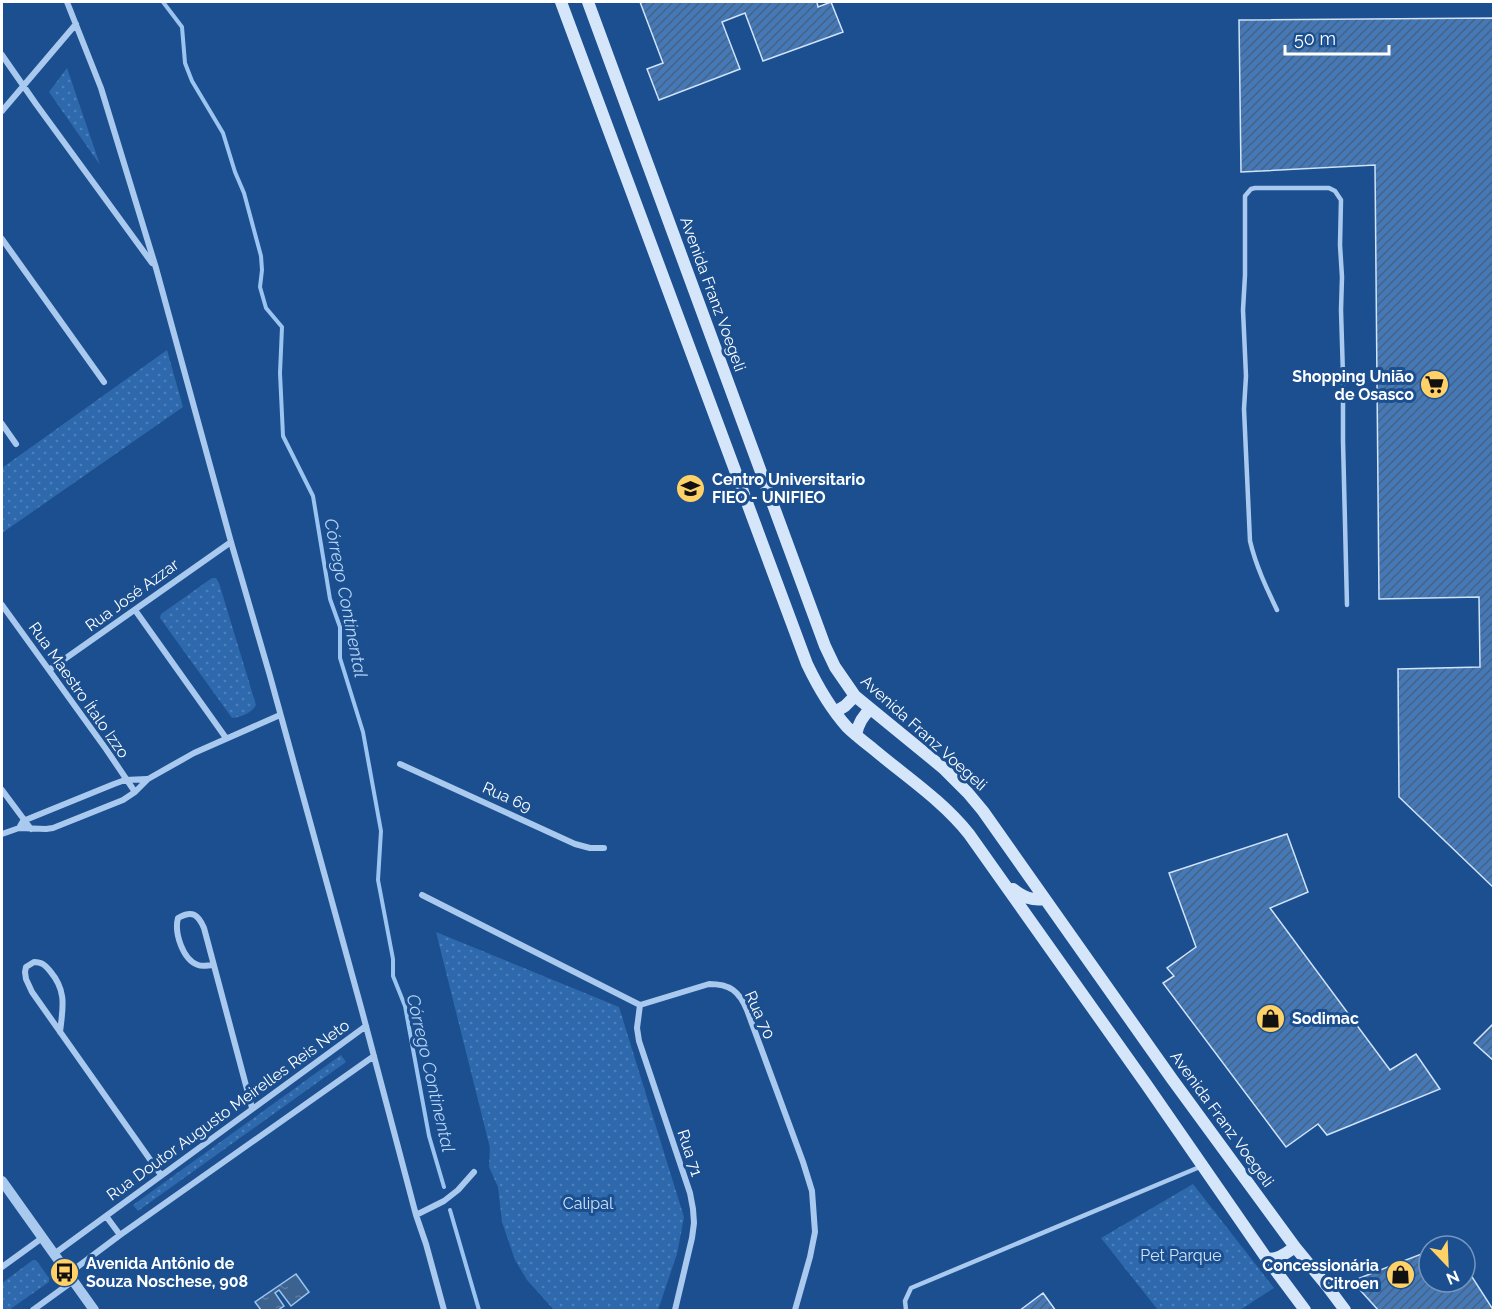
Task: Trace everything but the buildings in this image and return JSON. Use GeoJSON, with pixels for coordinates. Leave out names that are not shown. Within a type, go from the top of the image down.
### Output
{"type":"FeatureCollection","features":[{"type":"Feature","properties":{"kind":"main road"},"geometry":{"type":"LineString","coordinates":[[561,2],[817,686],[848,728],[958,819],[1305,1311]]}},
{"type":"Feature","properties":{"kind":"main road","name":"Avenida Franz Voegeli"},"geometry":{"type":"LineString","coordinates":[[588,2],[825,646],[835,667],[855,696],[943,768],[983,811],[1172,1079],[1294,1247],[1345,1311]]}},
{"type":"Feature","properties":{"kind":"main road"},"geometry":{"type":"LineString","coordinates":[[834,712],[855,696]]}},
{"type":"Feature","properties":{"kind":"main road"},"geometry":{"type":"LineString","coordinates":[[856,735],[860,721],[871,709]]}},
{"type":"Feature","properties":{"kind":"main road"},"geometry":{"type":"LineString","coordinates":[[994,868],[1020,895],[1036,900],[1045,899]]}},
{"type":"Feature","properties":{"kind":"main road"},"geometry":{"type":"LineString","coordinates":[[1267,1259],[1281,1257],[1294,1247]]}},
{"type":"Feature","properties":{"kind":"street"},"geometry":{"type":"LineString","coordinates":[[67,2],[101,88],[156,268],[444,1311]]}},
{"type":"Feature","properties":{"kind":"street"},"geometry":{"type":"LineString","coordinates":[[2,111],[76,24]]}},
{"type":"Feature","properties":{"kind":"street"},"geometry":{"type":"LineString","coordinates":[[2,55],[156,268]]}},
{"type":"Feature","properties":{"kind":"street"},"geometry":{"type":"LineString","coordinates":[[2,239],[104,382]]}},
{"type":"Feature","properties":{"kind":"street"},"geometry":{"type":"LineString","coordinates":[[2,424],[16,444]]}},
{"type":"Feature","properties":{"kind":"street","name":"Rua José Azzar"},"geometry":{"type":"LineString","coordinates":[[49,670],[231,542]]}},
{"type":"Feature","properties":{"kind":"street","name":"Rua Maestro Ítalo Izzo"},"geometry":{"type":"LineString","coordinates":[[2,604],[135,792]]}},
{"type":"Feature","properties":{"kind":"street"},"geometry":{"type":"LineString","coordinates":[[135,609],[226,738]]}},
{"type":"Feature","properties":{"kind":"street"},"geometry":{"type":"LineString","coordinates":[[2,834],[19,828],[53,828],[110,806],[135,792],[148,779],[194,753],[280,715]]}},
{"type":"Feature","properties":{"kind":"street","name":"Rua 69"},"geometry":{"type":"LineString","coordinates":[[400,764],[575,844],[590,848],[604,848]]}},
{"type":"Feature","properties":{"kind":"street"},"geometry":{"type":"LineString","coordinates":[[19,828],[23,821],[96,790],[125,780],[148,779]]}},
{"type":"Feature","properties":{"kind":"street"},"geometry":{"type":"LineString","coordinates":[[2,790],[31,829]]}},
{"type":"Feature","properties":{"kind":"street"},"geometry":{"type":"LineString","coordinates":[[423,895],[640,1005]]}},
{"type":"Feature","properties":{"kind":"street"},"geometry":{"type":"LineString","coordinates":[[213,965],[198,965],[188,958],[177,931],[178,918],[192,914],[201,920],[252,1108]]}},
{"type":"Feature","properties":{"kind":"street"},"geometry":{"type":"LineString","coordinates":[[60,1032],[63,996],[61,988],[44,964],[33,962],[26,967],[25,972],[32,992],[60,1032],[161,1174]]}},
{"type":"Feature","properties":{"kind":"street","name":"Rua 70"},"geometry":{"type":"LineString","coordinates":[[640,1005],[709,984],[729,987],[741,998],[812,1191],[815,1232],[795,1311]]}},
{"type":"Feature","properties":{"kind":"street","name":"Rua 71"},"geometry":{"type":"LineString","coordinates":[[640,1005],[639,1041],[690,1193],[693,1209],[692,1238],[675,1311]]}},
{"type":"Feature","properties":{"kind":"street","name":"Rua Doutor Augusto Meirelles Reis Neto"},"geometry":{"type":"LineString","coordinates":[[54,1254],[366,1026]]}},
{"type":"Feature","properties":{"kind":"street"},"geometry":{"type":"LineString","coordinates":[[33,1311],[120,1235],[374,1056]]}},
{"type":"Feature","properties":{"kind":"street"},"geometry":{"type":"LineString","coordinates":[[416,1215],[444,1201],[458,1190],[474,1172]]}},
{"type":"Feature","properties":{"kind":"street"},"geometry":{"type":"LineString","coordinates":[[2,1181],[94,1311]]}},
{"type":"Feature","properties":{"kind":"street","name":"Rua Doutor Augusto Meirelles Reis Neto"},"geometry":{"type":"LineString","coordinates":[[106,1216],[120,1235]]}},
{"type":"Feature","properties":{"kind":"street"},"geometry":{"type":"LineString","coordinates":[[2,1267],[42,1238]]}},
{"type":"Feature","properties":{"kind":"lane"},"geometry":{"type":"LineString","coordinates":[[1277,610],[1254,559],[1250,541],[1244,409],[1246,376],[1243,310],[1245,196],[1255,188],[1329,188],[1335,191],[1341,200],[1347,605]]}},
{"type":"Feature","properties":{"kind":"lane"},"geometry":{"type":"LineString","coordinates":[[906,1311],[905,1301],[911,1288],[1202,1166]]}},
{"type":"Feature","properties":{"kind":"green space"},"geometry":{"type":"Polygon","coordinates":[[[67,68],[100,165],[49,92],[67,68]]]}},
{"type":"Feature","properties":{"kind":"green space"},"geometry":{"type":"Polygon","coordinates":[[[167,350],[183,407],[2,533],[2,468],[167,350]]]}},
{"type":"Feature","properties":{"kind":"green space"},"geometry":{"type":"Polygon","coordinates":[[[212,578],[216,578],[219,583],[256,705],[242,716],[232,718],[160,618],[161,614],[212,578]]]}},
{"type":"Feature","properties":{"kind":"green space","name":"Calipal"},"geometry":{"type":"Polygon","coordinates":[[[436,932],[619,1007],[684,1217],[677,1254],[658,1310],[554,1310],[527,1280],[515,1260],[502,1222],[498,1187],[489,1167],[490,1148],[436,932]]]}},
{"type":"Feature","properties":{"kind":"green space"},"geometry":{"type":"Polygon","coordinates":[[[341,1055],[346,1062],[138,1211],[133,1205],[341,1055]]]}},
{"type":"Feature","properties":{"kind":"green space","name":"Pet Parque"},"geometry":{"type":"Polygon","coordinates":[[[1193,1184],[1274,1288],[1240,1310],[1158,1310],[1101,1238],[1193,1184]]]}},
{"type":"Feature","properties":{"kind":"green space"},"geometry":{"type":"Polygon","coordinates":[[[36,1260],[49,1278],[49,1282],[9,1310],[2,1310],[2,1283],[36,1260]]]}},
{"type":"Feature","properties":{"kind":"water"},"geometry":{"type":"Polygon","coordinates":[[[296,1274],[309,1292],[291,1306],[279,1290],[275,1293],[284,1306],[278,1310],[261,1310],[255,1302],[296,1274]]]}},
{"type":"Feature","properties":{"kind":"waterway","name":"Córrego Continental"},"geometry":{"type":"LineString","coordinates":[[163,2],[182,27],[185,63],[192,81],[223,133],[244,193],[261,256],[260,287],[266,308],[282,327],[280,373],[283,436],[313,496],[330,599],[340,627],[340,658],[363,732],[381,831],[378,880],[393,959],[393,976],[405,1006],[429,1136],[444,1187]]}},
{"type":"Feature","properties":{"kind":"waterway","name":"Córrego Continental"},"geometry":{"type":"LineString","coordinates":[[450,1210],[479,1310]]}},
{"type":"Feature","properties":{"kind":"place","name":"Shopping União de Osasco"},"geometry":{"type":"Point","coordinates":[1435,385]}},
{"type":"Feature","properties":{"kind":"place","name":"Centro Universitario FIEO - UNIFIEO"},"geometry":{"type":"Point","coordinates":[691,488]}},
{"type":"Feature","properties":{"kind":"place","name":"Sodimac"},"geometry":{"type":"Point","coordinates":[1271,1018]}},
{"type":"Feature","properties":{"kind":"place","name":"Avenida Antônio de Souza Noschese, 908"},"geometry":{"type":"Point","coordinates":[65,1272]}},
{"type":"Feature","properties":{"kind":"place","name":"Concessionária Citroen"},"geometry":{"type":"Point","coordinates":[1400,1274]}}]}
